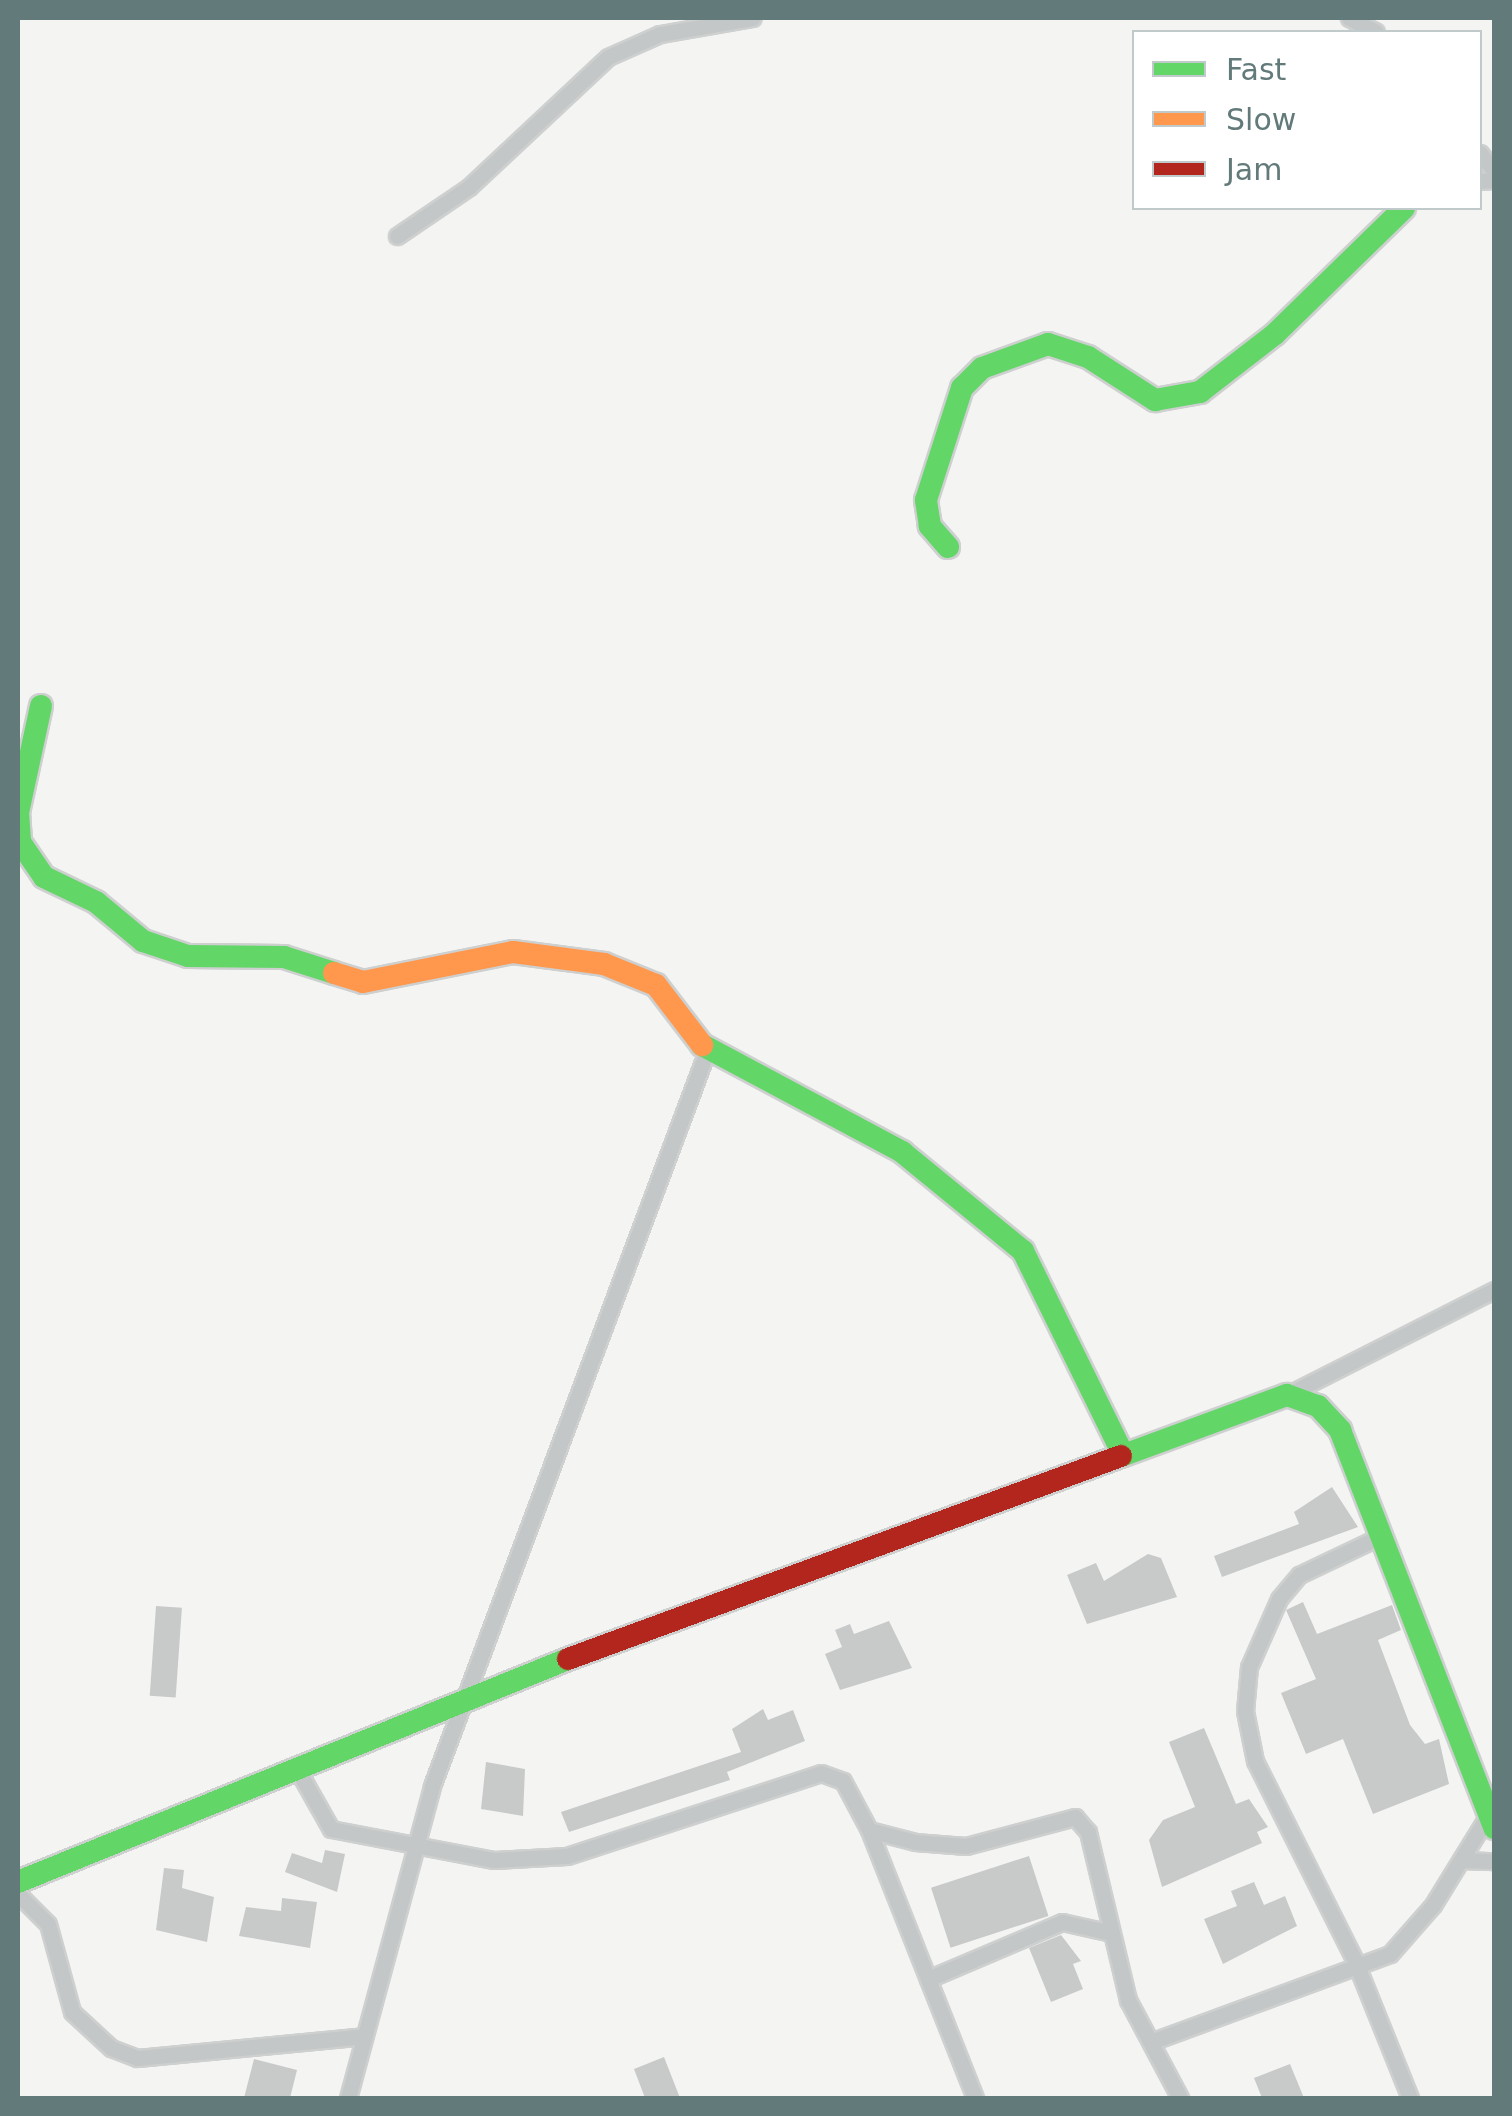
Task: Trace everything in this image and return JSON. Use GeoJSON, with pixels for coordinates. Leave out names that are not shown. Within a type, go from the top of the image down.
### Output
{"type":"FeatureCollection","features":[{"type":"Feature","properties":{"kind":"street"},"geometry":{"type":"LineString","coordinates":[[398,236],[469,186],[608,57],[660,34],[753,18]]}},
{"type":"Feature","properties":{"kind":"street"},"geometry":{"type":"LineString","coordinates":[[1349,18],[1372,30]]}},
{"type":"Feature","properties":{"kind":"street"},"geometry":{"type":"LineString","coordinates":[[948,547],[930,526],[926,500],[972,376],[1048,344],[1088,357],[1155,400],[1200,392],[1275,334],[1402,210]]}},
{"type":"Feature","properties":{"kind":"street"},"geometry":{"type":"LineString","coordinates":[[41,706],[20,842],[44,877],[96,902],[143,941],[188,956],[284,956],[363,982],[502,953],[604,964],[678,1002],[706,1054],[902,1152],[1023,1250],[1121,1450]]}},
{"type":"Feature","properties":{"kind":"street"},"geometry":{"type":"LineString","coordinates":[[348,2098],[416,1849],[464,1697],[706,1054]]}},
{"type":"Feature","properties":{"kind":"street"},"geometry":{"type":"LineString","coordinates":[[18,1882],[464,1697],[1121,1450],[1286,1395],[1494,1290]]}},
{"type":"Feature","properties":{"kind":"street"},"geometry":{"type":"LineString","coordinates":[[1156,2040],[1398,1946],[1492,1821],[1340,1430],[1318,1406],[1286,1395]]}},
{"type":"Feature","properties":{"kind":"street"},"geometry":{"type":"LineString","coordinates":[[1383,1535],[1300,1575],[1279,1599],[1249,1667],[1245,1711],[1255,1761],[1354,1961],[1410,2098]]}},
{"type":"Feature","properties":{"kind":"street"},"geometry":{"type":"LineString","coordinates":[[296,1767],[331,1829],[416,1849],[494,1860],[568,1856],[821,1773],[843,1781],[869,1830],[975,2098]]}},
{"type":"Feature","properties":{"kind":"street"},"geometry":{"type":"LineString","coordinates":[[869,1830],[966,1846],[1075,1818],[1088,1832],[1107,1932],[1128,2000],[1156,2040],[1180,2098]]}},
{"type":"Feature","properties":{"kind":"street"},"geometry":{"type":"LineString","coordinates":[[1461,1860],[1494,1861]]}},
{"type":"Feature","properties":{"kind":"street"},"geometry":{"type":"LineString","coordinates":[[18,1894],[48,1924],[72,2012],[111,2048],[138,2058],[364,2036]]}},
{"type":"Feature","properties":{"kind":"street"},"geometry":{"type":"LineString","coordinates":[[928,1979],[1062,1922],[1107,1932]]}},
{"type":"Feature","properties":{"kind":"building"},"geometry":{"type":"Polygon","coordinates":[[[1332,1487],[1358,1527],[1222,1577],[1214,1556],[1299,1524],[1294,1512],[1332,1487]]]}},
{"type":"Feature","properties":{"kind":"building"},"geometry":{"type":"Polygon","coordinates":[[[1148,1554],[1161,1558],[1177,1597],[1087,1624],[1067,1575],[1096,1563],[1104,1581],[1148,1554]]]}},
{"type":"Feature","properties":{"kind":"building"},"geometry":{"type":"Polygon","coordinates":[[[1303,1602],[1317,1634],[1392,1605],[1401,1630],[1378,1640],[1410,1725],[1425,1744],[1439,1739],[1449,1784],[1373,1814],[1343,1739],[1306,1754],[1281,1693],[1316,1679],[1286,1610],[1303,1602]]]}},
{"type":"Feature","properties":{"kind":"building"},"geometry":{"type":"Polygon","coordinates":[[[156,1606],[182,1608],[176,1698],[150,1696],[156,1606]]]}},
{"type":"Feature","properties":{"kind":"building"},"geometry":{"type":"Polygon","coordinates":[[[889,1621],[912,1668],[840,1690],[825,1654],[842,1647],[835,1630],[850,1624],[854,1634],[889,1621]]]}},
{"type":"Feature","properties":{"kind":"building"},"geometry":{"type":"Polygon","coordinates":[[[763,1709],[768,1720],[793,1710],[805,1741],[727,1772],[730,1780],[569,1832],[561,1812],[741,1752],[732,1729],[763,1709]]]}},
{"type":"Feature","properties":{"kind":"building"},"geometry":{"type":"Polygon","coordinates":[[[1204,1728],[1236,1804],[1249,1799],[1268,1827],[1257,1832],[1262,1843],[1162,1887],[1149,1840],[1163,1820],[1195,1807],[1169,1742],[1204,1728]]]}},
{"type":"Feature","properties":{"kind":"building"},"geometry":{"type":"Polygon","coordinates":[[[486,1762],[525,1769],[523,1816],[481,1809],[486,1762]]]}},
{"type":"Feature","properties":{"kind":"building"},"geometry":{"type":"Polygon","coordinates":[[[325,1850],[345,1854],[337,1892],[285,1872],[292,1853],[322,1863],[325,1850]]]}},
{"type":"Feature","properties":{"kind":"building"},"geometry":{"type":"Polygon","coordinates":[[[1029,1856],[1048,1916],[951,1948],[931,1888],[1029,1856]]]}},
{"type":"Feature","properties":{"kind":"building"},"geometry":{"type":"Polygon","coordinates":[[[164,1868],[184,1870],[182,1888],[214,1897],[207,1942],[156,1930],[164,1868]]]}},
{"type":"Feature","properties":{"kind":"building"},"geometry":{"type":"Polygon","coordinates":[[[1254,1882],[1264,1905],[1285,1896],[1297,1926],[1223,1964],[1204,1919],[1237,1906],[1231,1891],[1254,1882]]]}},
{"type":"Feature","properties":{"kind":"building"},"geometry":{"type":"Polygon","coordinates":[[[282,1898],[317,1902],[310,1948],[239,1936],[246,1907],[281,1911],[282,1898]]]}},
{"type":"Feature","properties":{"kind":"building"},"geometry":{"type":"Polygon","coordinates":[[[1061,1935],[1081,1961],[1073,1964],[1083,1989],[1051,2002],[1029,1948],[1061,1935]]]}},
{"type":"Feature","properties":{"kind":"building"},"geometry":{"type":"Polygon","coordinates":[[[664,2057],[680,2098],[645,2098],[634,2069],[664,2057]]]}},
{"type":"Feature","properties":{"kind":"building"},"geometry":{"type":"Polygon","coordinates":[[[254,2059],[297,2070],[290,2098],[244,2098],[254,2059]]]}},
{"type":"Feature","properties":{"kind":"building"},"geometry":{"type":"Polygon","coordinates":[[[1290,2064],[1304,2098],[1262,2098],[1254,2078],[1290,2064]]]}},
{"type":"Feature","properties":{"kind":"traffic: fast"},"geometry":{"type":"LineString","coordinates":[[948,547],[930,526],[926,500],[962,388],[982,368],[1048,344],[1088,357],[1155,400],[1200,392],[1275,334],[1402,210]]}},
{"type":"Feature","properties":{"kind":"traffic: fast"},"geometry":{"type":"LineString","coordinates":[[41,706],[18,812],[20,842],[44,877],[96,902],[143,941],[188,956],[284,957],[334,973]]}},
{"type":"Feature","properties":{"kind":"traffic: fast"},"geometry":{"type":"LineString","coordinates":[[702,1045],[902,1152],[1023,1251],[1121,1450]]}},
{"type":"Feature","properties":{"kind":"traffic: fast"},"geometry":{"type":"LineString","coordinates":[[1121,1456],[1287,1395],[1318,1406],[1340,1430],[1494,1828]]}},
{"type":"Feature","properties":{"kind":"traffic: fast"},"geometry":{"type":"LineString","coordinates":[[18,1882],[568,1659]]}},
{"type":"Feature","properties":{"kind":"traffic: slow"},"geometry":{"type":"LineString","coordinates":[[334,973],[363,982],[513,952],[604,964],[656,985],[702,1045]]}},
{"type":"Feature","properties":{"kind":"traffic: jam"},"geometry":{"type":"LineString","coordinates":[[568,1659],[1121,1456]]}}]}
